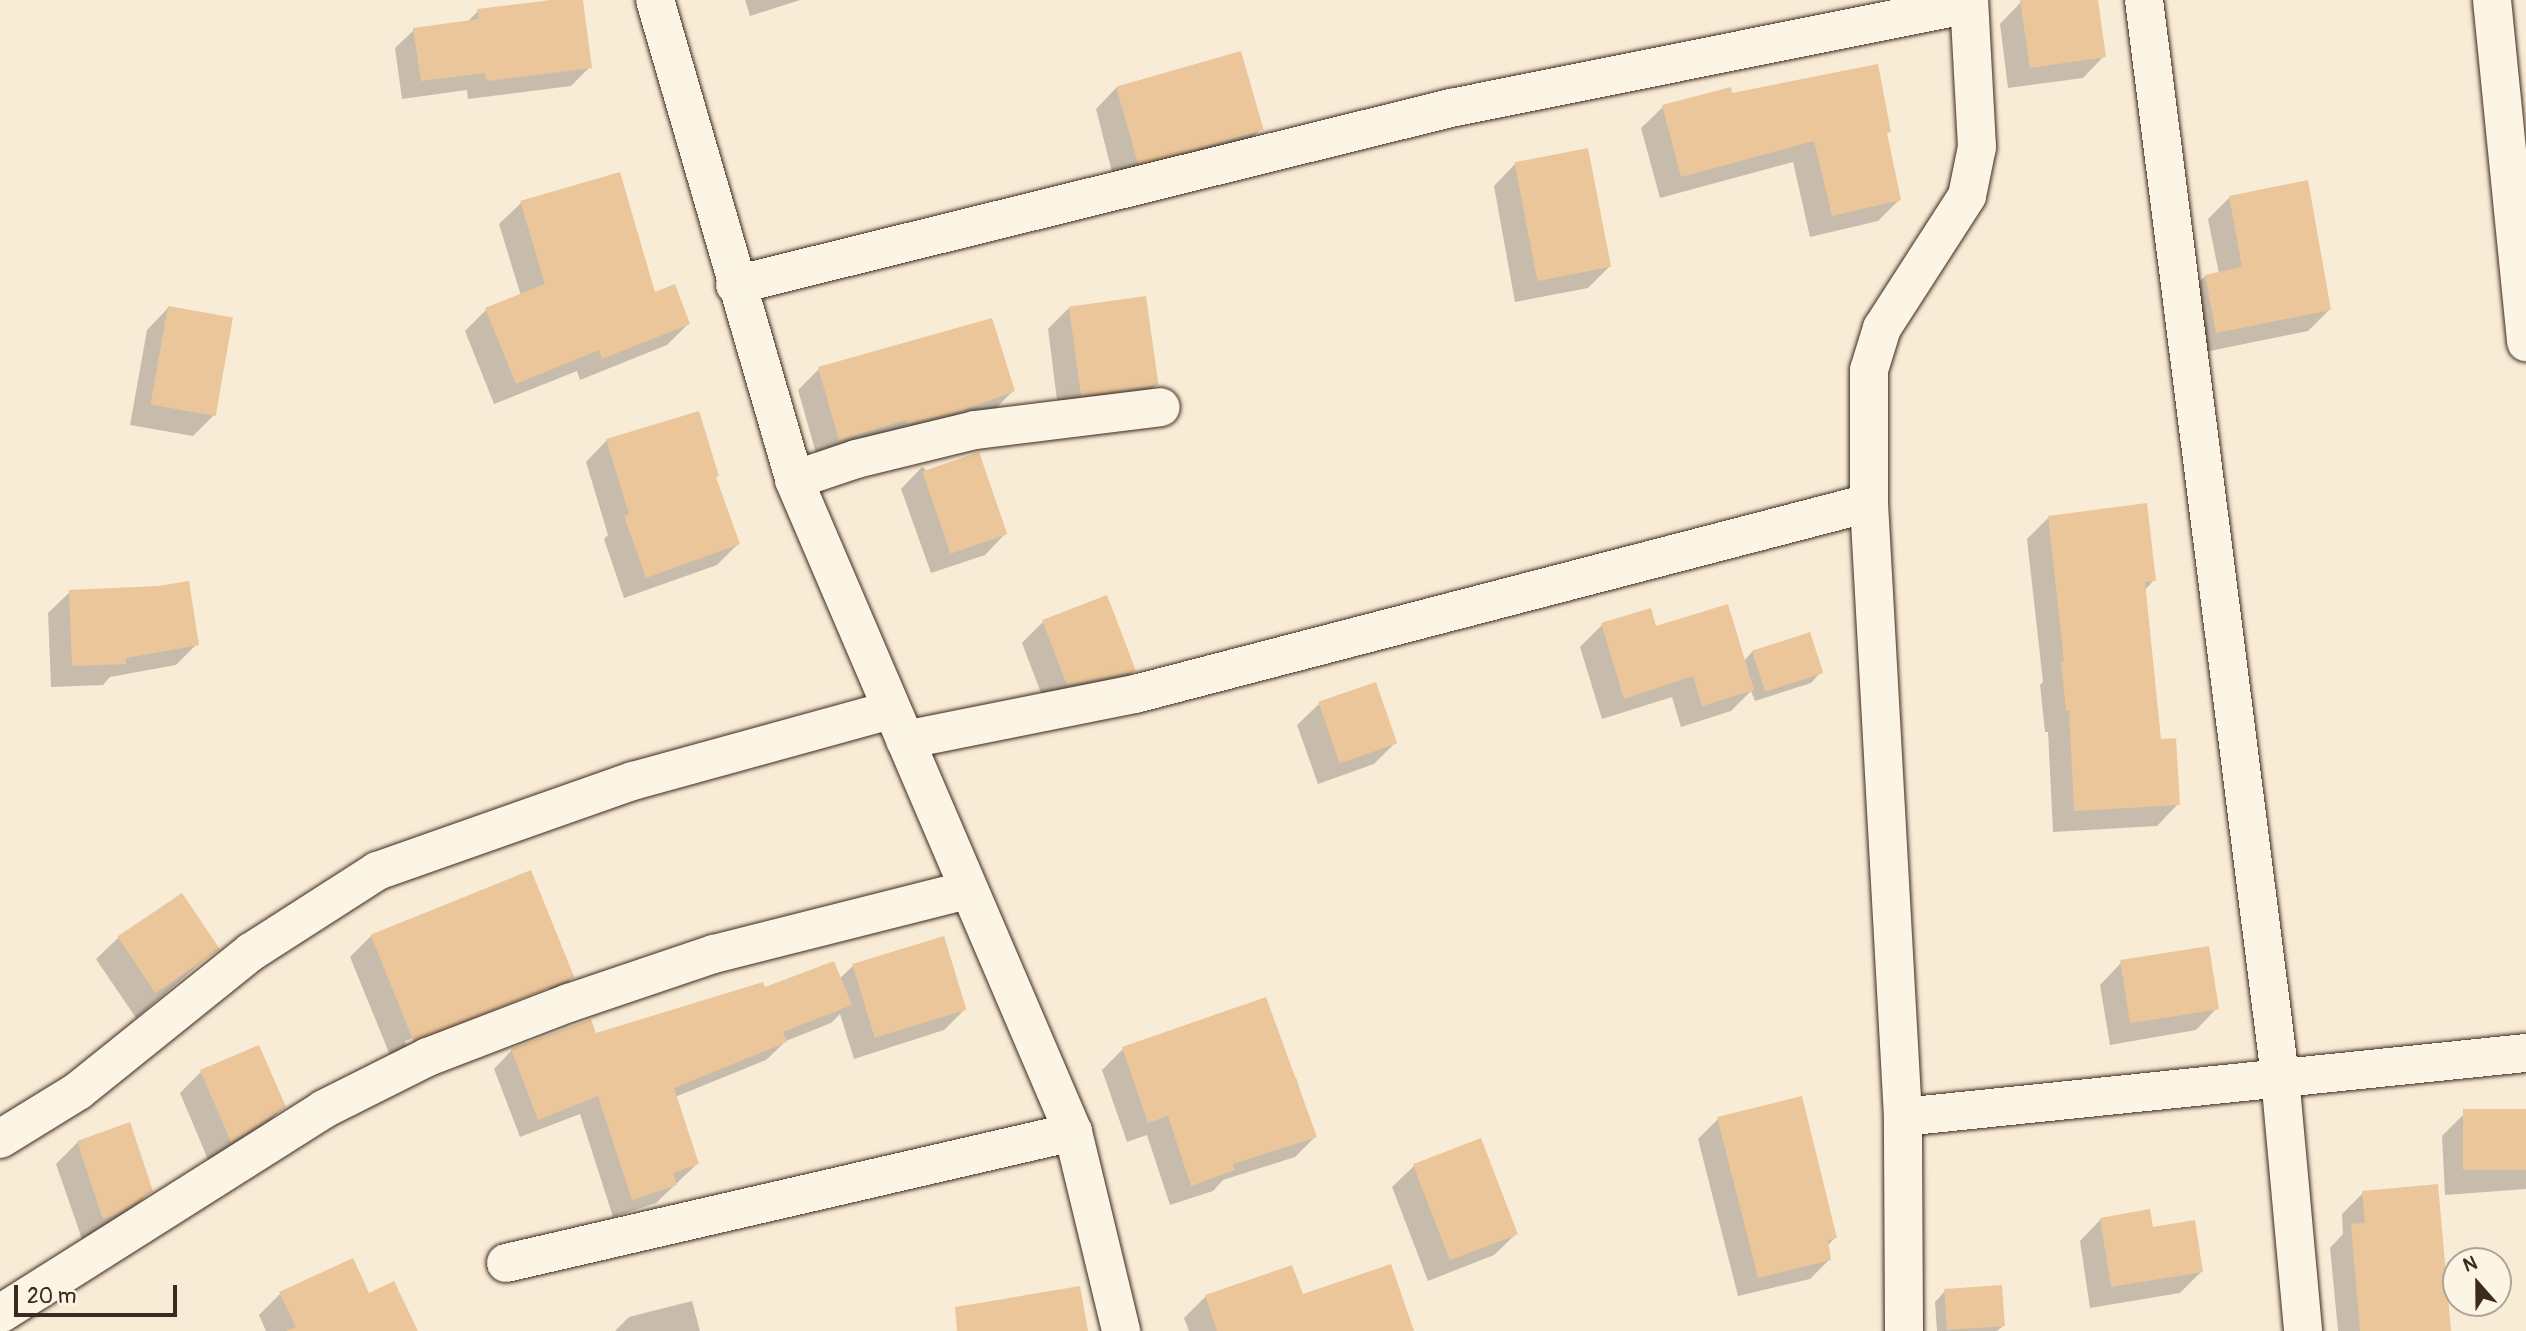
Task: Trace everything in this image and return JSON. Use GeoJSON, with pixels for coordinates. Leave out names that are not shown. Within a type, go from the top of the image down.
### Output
{"type":"FeatureCollection","features":[{"type":"Feature","properties":{"kind":"street"},"geometry":{"type":"LineString","coordinates":[[655,0],[735,285],[794,480],[967,890],[1073,1132],[1121,1331]]}},
{"type":"Feature","properties":{"kind":"street"},"geometry":{"type":"LineString","coordinates":[[2144,0],[2280,1077],[2303,1331]]}},
{"type":"Feature","properties":{"kind":"street"},"geometry":{"type":"LineString","coordinates":[[2492,0],[2526,342]]}},
{"type":"Feature","properties":{"kind":"street"},"geometry":{"type":"LineString","coordinates":[[735,285],[1451,108],[1969,2],[1977,147],[1968,196],[1882,328],[1869,370],[1869,503],[1903,1118],[1904,1331]]}},
{"type":"Feature","properties":{"kind":"street"},"geometry":{"type":"LineString","coordinates":[[794,480],[856,459],[975,430],[1161,407]]}},
{"type":"Feature","properties":{"kind":"street"},"geometry":{"type":"LineString","coordinates":[[0,1139],[78,1091],[251,952],[377,871],[634,781],[897,725],[1135,694],[1869,503]]}},
{"type":"Feature","properties":{"kind":"street"},"geometry":{"type":"LineString","coordinates":[[0,1314],[324,1109],[428,1057],[569,1003],[714,954],[967,890]]}},
{"type":"Feature","properties":{"kind":"street"},"geometry":{"type":"LineString","coordinates":[[1903,1118],[2526,1053]]}},
{"type":"Feature","properties":{"kind":"street"},"geometry":{"type":"LineString","coordinates":[[506,1262],[1073,1132]]}},
{"type":"Feature","properties":{"kind":"building"},"geometry":{"type":"Polygon","coordinates":[[[551,0],[583,0],[592,68],[487,81],[485,73],[421,81],[413,28],[479,19],[477,9],[551,0]]]}},
{"type":"Feature","properties":{"kind":"building"},"geometry":{"type":"Polygon","coordinates":[[[2020,0],[2098,0],[2106,57],[2030,68],[2020,0]]]}},
{"type":"Feature","properties":{"kind":"building"},"geometry":{"type":"Polygon","coordinates":[[[1241,51],[1264,130],[1139,166],[1116,87],[1241,51]]]}},
{"type":"Feature","properties":{"kind":"building"},"geometry":{"type":"Polygon","coordinates":[[[1878,64],[1891,132],[1887,133],[1901,200],[1832,216],[1814,141],[1681,177],[1662,105],[1731,87],[1732,93],[1878,64]]]}},
{"type":"Feature","properties":{"kind":"building"},"geometry":{"type":"Polygon","coordinates":[[[1588,148],[1611,267],[1537,281],[1514,162],[1588,148]]]}},
{"type":"Feature","properties":{"kind":"building"},"geometry":{"type":"Polygon","coordinates":[[[620,172],[655,292],[675,284],[690,324],[602,359],[599,350],[516,384],[485,308],[545,284],[520,201],[620,172]]]}},
{"type":"Feature","properties":{"kind":"building"},"geometry":{"type":"Polygon","coordinates":[[[2308,180],[2331,310],[2216,333],[2205,275],[2242,267],[2229,196],[2308,180]]]}},
{"type":"Feature","properties":{"kind":"building"},"geometry":{"type":"Polygon","coordinates":[[[1146,296],[1159,385],[1081,396],[1069,307],[1146,296]]]}},
{"type":"Feature","properties":{"kind":"building"},"geometry":{"type":"Polygon","coordinates":[[[168,306],[233,317],[216,416],[151,404],[168,306]]]}},
{"type":"Feature","properties":{"kind":"building"},"geometry":{"type":"Polygon","coordinates":[[[992,318],[1015,391],[964,410],[907,424],[906,420],[839,440],[818,367],[992,318]]]}},
{"type":"Feature","properties":{"kind":"building"},"geometry":{"type":"Polygon","coordinates":[[[699,411],[719,476],[716,477],[740,544],[646,578],[624,516],[629,514],[606,439],[699,411]]]}},
{"type":"Feature","properties":{"kind":"building"},"geometry":{"type":"Polygon","coordinates":[[[979,452],[1007,534],[951,554],[922,472],[979,452]]]}},
{"type":"Feature","properties":{"kind":"building"},"geometry":{"type":"Polygon","coordinates":[[[2147,503],[2156,581],[2145,582],[2161,739],[2176,738],[2180,805],[2074,811],[2069,711],[2066,711],[2061,662],[2064,661],[2048,516],[2147,503]]]}},
{"type":"Feature","properties":{"kind":"building"},"geometry":{"type":"Polygon","coordinates":[[[189,581],[199,645],[126,658],[126,664],[72,666],[69,590],[158,586],[189,581]]]}},
{"type":"Feature","properties":{"kind":"building"},"geometry":{"type":"Polygon","coordinates":[[[1107,595],[1136,671],[1067,685],[1042,620],[1107,595]]]}},
{"type":"Feature","properties":{"kind":"building"},"geometry":{"type":"Polygon","coordinates":[[[1728,604],[1754,690],[1702,706],[1693,676],[1624,699],[1601,623],[1651,608],[1656,626],[1728,604]]]}},
{"type":"Feature","properties":{"kind":"building"},"geometry":{"type":"Polygon","coordinates":[[[1810,632],[1823,673],[1765,692],[1752,651],[1810,632]]]}},
{"type":"Feature","properties":{"kind":"building"},"geometry":{"type":"Polygon","coordinates":[[[1376,682],[1397,743],[1339,763],[1318,702],[1376,682]]]}},
{"type":"Feature","properties":{"kind":"building"},"geometry":{"type":"Polygon","coordinates":[[[531,870],[574,978],[414,1042],[371,935],[531,870]]]}},
{"type":"Feature","properties":{"kind":"building"},"geometry":{"type":"Polygon","coordinates":[[[182,893],[220,949],[155,993],[117,937],[182,893]]]}},
{"type":"Feature","properties":{"kind":"building"},"geometry":{"type":"Polygon","coordinates":[[[944,936],[967,1010],[875,1038],[852,964],[944,936]]]}},
{"type":"Feature","properties":{"kind":"building"},"geometry":{"type":"Polygon","coordinates":[[[2209,946],[2219,1009],[2130,1023],[2120,960],[2209,946]]]}},
{"type":"Feature","properties":{"kind":"building"},"geometry":{"type":"Polygon","coordinates":[[[834,961],[852,1005],[783,1032],[787,1042],[674,1088],[699,1164],[673,1173],[677,1185],[632,1200],[598,1096],[538,1120],[511,1049],[591,1019],[596,1033],[763,982],[765,987],[834,961]]]}},
{"type":"Feature","properties":{"kind":"building"},"geometry":{"type":"Polygon","coordinates":[[[1266,997],[1317,1137],[1233,1164],[1235,1170],[1191,1186],[1168,1116],[1148,1123],[1122,1047],[1266,997]]]}},
{"type":"Feature","properties":{"kind":"building"},"geometry":{"type":"Polygon","coordinates":[[[259,1045],[286,1107],[231,1142],[200,1070],[259,1045]]]}},
{"type":"Feature","properties":{"kind":"building"},"geometry":{"type":"Polygon","coordinates":[[[1802,1096],[1837,1238],[1828,1240],[1831,1260],[1758,1278],[1717,1117],[1802,1096]]]}},
{"type":"Feature","properties":{"kind":"building"},"geometry":{"type":"Polygon","coordinates":[[[2463,1109],[2526,1109],[2526,1170],[2463,1170],[2463,1109]]]}},
{"type":"Feature","properties":{"kind":"building"},"geometry":{"type":"Polygon","coordinates":[[[130,1122],[153,1191],[117,1214],[103,1219],[77,1141],[130,1122]]]}},
{"type":"Feature","properties":{"kind":"building"},"geometry":{"type":"Polygon","coordinates":[[[1481,1138],[1518,1234],[1450,1260],[1413,1164],[1481,1138]]]}},
{"type":"Feature","properties":{"kind":"building"},"geometry":{"type":"Polygon","coordinates":[[[2438,1184],[2444,1247],[2442,1317],[2450,1317],[2451,1331],[2360,1331],[2351,1224],[2365,1223],[2362,1191],[2438,1184]]]}},
{"type":"Feature","properties":{"kind":"building"},"geometry":{"type":"Polygon","coordinates":[[[2150,1209],[2153,1227],[2195,1220],[2203,1272],[2111,1287],[2100,1218],[2150,1209]]]}},
{"type":"Feature","properties":{"kind":"building"},"geometry":{"type":"Polygon","coordinates":[[[353,1258],[369,1293],[394,1281],[418,1331],[286,1331],[296,1327],[279,1292],[353,1258]]]}},
{"type":"Feature","properties":{"kind":"building"},"geometry":{"type":"Polygon","coordinates":[[[1391,1264],[1414,1331],[1217,1331],[1205,1295],[1292,1265],[1303,1294],[1391,1264]]]}},
{"type":"Feature","properties":{"kind":"building"},"geometry":{"type":"Polygon","coordinates":[[[2002,1285],[2005,1326],[1947,1330],[1944,1289],[2002,1285]]]}},
{"type":"Feature","properties":{"kind":"building"},"geometry":{"type":"Polygon","coordinates":[[[1080,1286],[1088,1331],[957,1331],[955,1307],[1080,1286]]]}}]}
